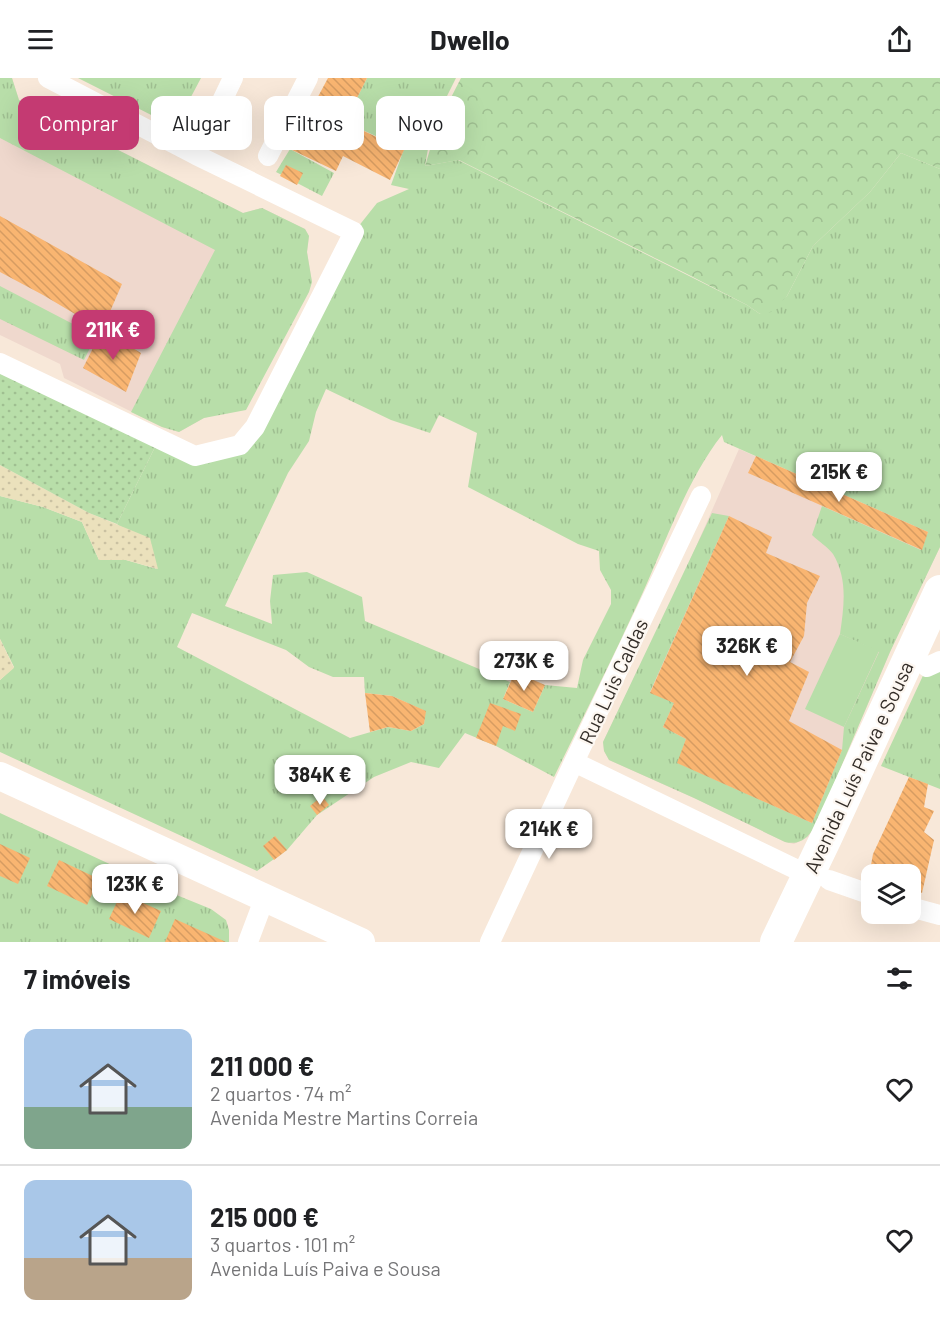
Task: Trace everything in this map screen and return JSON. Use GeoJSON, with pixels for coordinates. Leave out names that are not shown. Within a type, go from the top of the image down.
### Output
{"type":"FeatureCollection","features":[{"type":"Feature","properties":{"kind":"main road","name":"Avenida Luís Paiva e Sousa"},"geometry":{"type":"LineString","coordinates":[[799,942],[818,877],[940,591]]}},
{"type":"Feature","properties":{"kind":"main road","name":"Avenida Luís Paiva e Sousa"},"geometry":{"type":"LineString","coordinates":[[776,942],[818,877],[934,664],[940,639]]}},
{"type":"Feature","properties":{"kind":"main road"},"geometry":{"type":"LineString","coordinates":[[0,776],[361,942]]}},
{"type":"Feature","properties":{"kind":"street"},"geometry":{"type":"LineString","coordinates":[[0,363],[195,456],[240,445],[255,427],[354,232],[196,155],[48,78]]}},
{"type":"Feature","properties":{"kind":"street"},"geometry":{"type":"LineString","coordinates":[[196,155],[233,78]]}},
{"type":"Feature","properties":{"kind":"street"},"geometry":{"type":"LineString","coordinates":[[268,156],[308,78]]}},
{"type":"Feature","properties":{"kind":"street","name":"Rua Luis Caldas"},"geometry":{"type":"LineString","coordinates":[[701,496],[574,762],[818,877],[861,892]]}},
{"type":"Feature","properties":{"kind":"street"},"geometry":{"type":"LineString","coordinates":[[490,942],[574,762]]}},
{"type":"Feature","properties":{"kind":"street"},"geometry":{"type":"LineString","coordinates":[[248,942],[265,897]]}},
{"type":"Feature","properties":{"kind":"street"},"geometry":{"type":"LineString","coordinates":[[921,911],[940,915]]}},
{"type":"Feature","properties":{"kind":"shaded area"},"geometry":{"type":"Polygon","coordinates":[[[0,78],[12,78],[18,97],[18,150],[118,150],[243,213],[262,208],[305,229],[309,236],[307,252],[312,282],[218,414],[204,418],[179,432],[162,427],[64,378],[60,364],[0,335],[0,78]]]}},
{"type":"Feature","properties":{"kind":"shaded area"},"geometry":{"type":"Polygon","coordinates":[[[739,449],[940,537],[940,547],[896,638],[818,821],[808,837],[794,844],[785,842],[609,760],[604,751],[603,742],[676,592],[739,449]]]}},
{"type":"Feature","properties":{"kind":"green space"},"geometry":{"type":"Polygon","coordinates":[[[0,78],[12,78],[18,97],[18,147],[0,138],[0,78]]]}},
{"type":"Feature","properties":{"kind":"green space"},"geometry":{"type":"Polygon","coordinates":[[[78,78],[201,78],[191,96],[151,96],[151,115],[139,109],[139,96],[114,96],[78,78]]]}},
{"type":"Feature","properties":{"kind":"green space"},"geometry":{"type":"Polygon","coordinates":[[[367,78],[456,78],[447,96],[376,96],[376,136],[364,131],[364,96],[358,96],[367,78]]]}},
{"type":"Feature","properties":{"kind":"green space"},"geometry":{"type":"Polygon","coordinates":[[[461,78],[940,78],[940,169],[901,153],[870,192],[813,246],[787,296],[771,312],[760,314],[685,273],[459,160],[425,166],[430,150],[465,150],[465,96],[452,96],[461,78]]]}},
{"type":"Feature","properties":{"kind":"green space"},"geometry":{"type":"Polygon","coordinates":[[[23,150],[118,150],[243,213],[262,208],[305,229],[309,236],[307,252],[312,282],[309,292],[246,410],[204,418],[179,432],[162,427],[131,412],[215,250],[23,150]]]}},
{"type":"Feature","properties":{"kind":"green space"},"geometry":{"type":"Polygon","coordinates":[[[289,150],[292,150],[334,173],[322,196],[276,172],[289,150]]]}},
{"type":"Feature","properties":{"kind":"green space"},"geometry":{"type":"Polygon","coordinates":[[[404,150],[428,150],[425,166],[458,160],[747,305],[760,314],[787,296],[813,246],[870,192],[901,153],[940,169],[940,547],[890,652],[818,821],[812,831],[801,841],[785,842],[609,760],[604,751],[603,742],[712,513],[729,516],[650,692],[674,703],[663,727],[686,739],[678,763],[812,823],[842,750],[844,727],[879,652],[840,634],[843,603],[841,573],[833,554],[812,535],[822,506],[921,550],[928,532],[724,442],[722,435],[686,494],[628,625],[554,777],[496,746],[465,733],[439,768],[411,762],[374,777],[317,815],[287,850],[257,871],[0,752],[0,680],[14,667],[0,639],[0,496],[43,507],[82,522],[99,560],[126,560],[157,569],[117,524],[159,439],[195,456],[240,445],[354,232],[377,203],[409,189],[391,185],[404,150]],[[326,389],[316,412],[309,441],[288,473],[225,606],[272,624],[270,601],[273,575],[307,572],[362,597],[365,621],[510,682],[503,699],[533,712],[545,685],[577,688],[583,660],[611,604],[611,590],[600,570],[599,551],[578,544],[468,487],[477,433],[439,415],[430,433],[391,420],[326,389]],[[192,613],[177,647],[350,738],[388,727],[411,731],[424,724],[425,711],[392,696],[365,693],[364,677],[333,677],[309,667],[286,650],[192,613]]]}},
{"type":"Feature","properties":{"kind":"green space"},"geometry":{"type":"Polygon","coordinates":[[[0,286],[96,336],[84,360],[0,319],[0,286]]]}},
{"type":"Feature","properties":{"kind":"green space"},"geometry":{"type":"Polygon","coordinates":[[[0,362],[159,439],[117,524],[89,513],[0,465],[0,362]]]}},
{"type":"Feature","properties":{"kind":"green space"},"geometry":{"type":"Polygon","coordinates":[[[840,634],[879,651],[844,727],[805,709],[840,634]]]}},
{"type":"Feature","properties":{"kind":"green space"},"geometry":{"type":"Polygon","coordinates":[[[940,661],[940,789],[881,766],[927,667],[940,661]]]}},
{"type":"Feature","properties":{"kind":"green space"},"geometry":{"type":"Polygon","coordinates":[[[0,813],[211,909],[226,920],[229,942],[0,942],[0,813]]]}},
{"type":"Feature","properties":{"kind":"sand"},"geometry":{"type":"Polygon","coordinates":[[[0,465],[89,513],[150,538],[158,569],[126,560],[99,560],[82,522],[43,507],[0,496],[0,465]]]}},
{"type":"Feature","properties":{"kind":"sand"},"geometry":{"type":"Polygon","coordinates":[[[0,639],[14,668],[0,680],[0,639]]]}},
{"type":"Feature","properties":{"kind":"building"},"geometry":{"type":"Polygon","coordinates":[[[328,78],[367,78],[358,96],[318,96],[328,78]]]}},
{"type":"Feature","properties":{"kind":"building"},"geometry":{"type":"Polygon","coordinates":[[[364,131],[376,137],[376,150],[404,150],[390,180],[343,156],[336,171],[292,150],[364,150],[364,131]]]}},
{"type":"Feature","properties":{"kind":"building"},"geometry":{"type":"Polygon","coordinates":[[[286,165],[303,173],[297,185],[280,176],[286,165]]]}},
{"type":"Feature","properties":{"kind":"building"},"geometry":{"type":"Polygon","coordinates":[[[0,216],[122,284],[102,330],[0,272],[0,216]]]}},
{"type":"Feature","properties":{"kind":"building"},"geometry":{"type":"Polygon","coordinates":[[[102,330],[141,353],[126,392],[83,368],[102,330]]]}},
{"type":"Feature","properties":{"kind":"building"},"geometry":{"type":"Polygon","coordinates":[[[756,456],[928,532],[922,550],[748,473],[756,456]]]}},
{"type":"Feature","properties":{"kind":"building"},"geometry":{"type":"Polygon","coordinates":[[[729,516],[772,537],[766,553],[820,576],[807,603],[804,636],[790,662],[809,672],[789,721],[842,750],[812,823],[677,763],[686,739],[663,727],[674,703],[650,693],[729,516]]]}},
{"type":"Feature","properties":{"kind":"building"},"geometry":{"type":"Polygon","coordinates":[[[515,672],[545,685],[533,712],[503,699],[515,672]]]}},
{"type":"Feature","properties":{"kind":"building"},"geometry":{"type":"Polygon","coordinates":[[[365,693],[392,696],[426,711],[424,724],[411,731],[388,727],[370,732],[365,693]]]}},
{"type":"Feature","properties":{"kind":"building"},"geometry":{"type":"Polygon","coordinates":[[[490,703],[521,714],[515,731],[503,726],[496,746],[476,738],[490,703]]]}},
{"type":"Feature","properties":{"kind":"building"},"geometry":{"type":"Polygon","coordinates":[[[909,777],[928,784],[924,807],[934,811],[924,832],[934,840],[922,893],[921,864],[871,864],[873,854],[909,777]]]}},
{"type":"Feature","properties":{"kind":"building"},"geometry":{"type":"Polygon","coordinates":[[[322,796],[329,805],[317,815],[310,806],[322,796]]]}},
{"type":"Feature","properties":{"kind":"building"},"geometry":{"type":"Polygon","coordinates":[[[275,836],[287,850],[274,860],[263,846],[275,836]]]}},
{"type":"Feature","properties":{"kind":"building"},"geometry":{"type":"Polygon","coordinates":[[[0,844],[30,858],[18,884],[0,876],[0,844]]]}},
{"type":"Feature","properties":{"kind":"building"},"geometry":{"type":"Polygon","coordinates":[[[59,860],[99,879],[87,905],[47,886],[59,860]]]}},
{"type":"Feature","properties":{"kind":"building"},"geometry":{"type":"Polygon","coordinates":[[[121,893],[161,911],[149,938],[109,919],[121,893]]]}},
{"type":"Feature","properties":{"kind":"building"},"geometry":{"type":"Polygon","coordinates":[[[175,919],[226,942],[165,942],[175,919]]]}}]}
